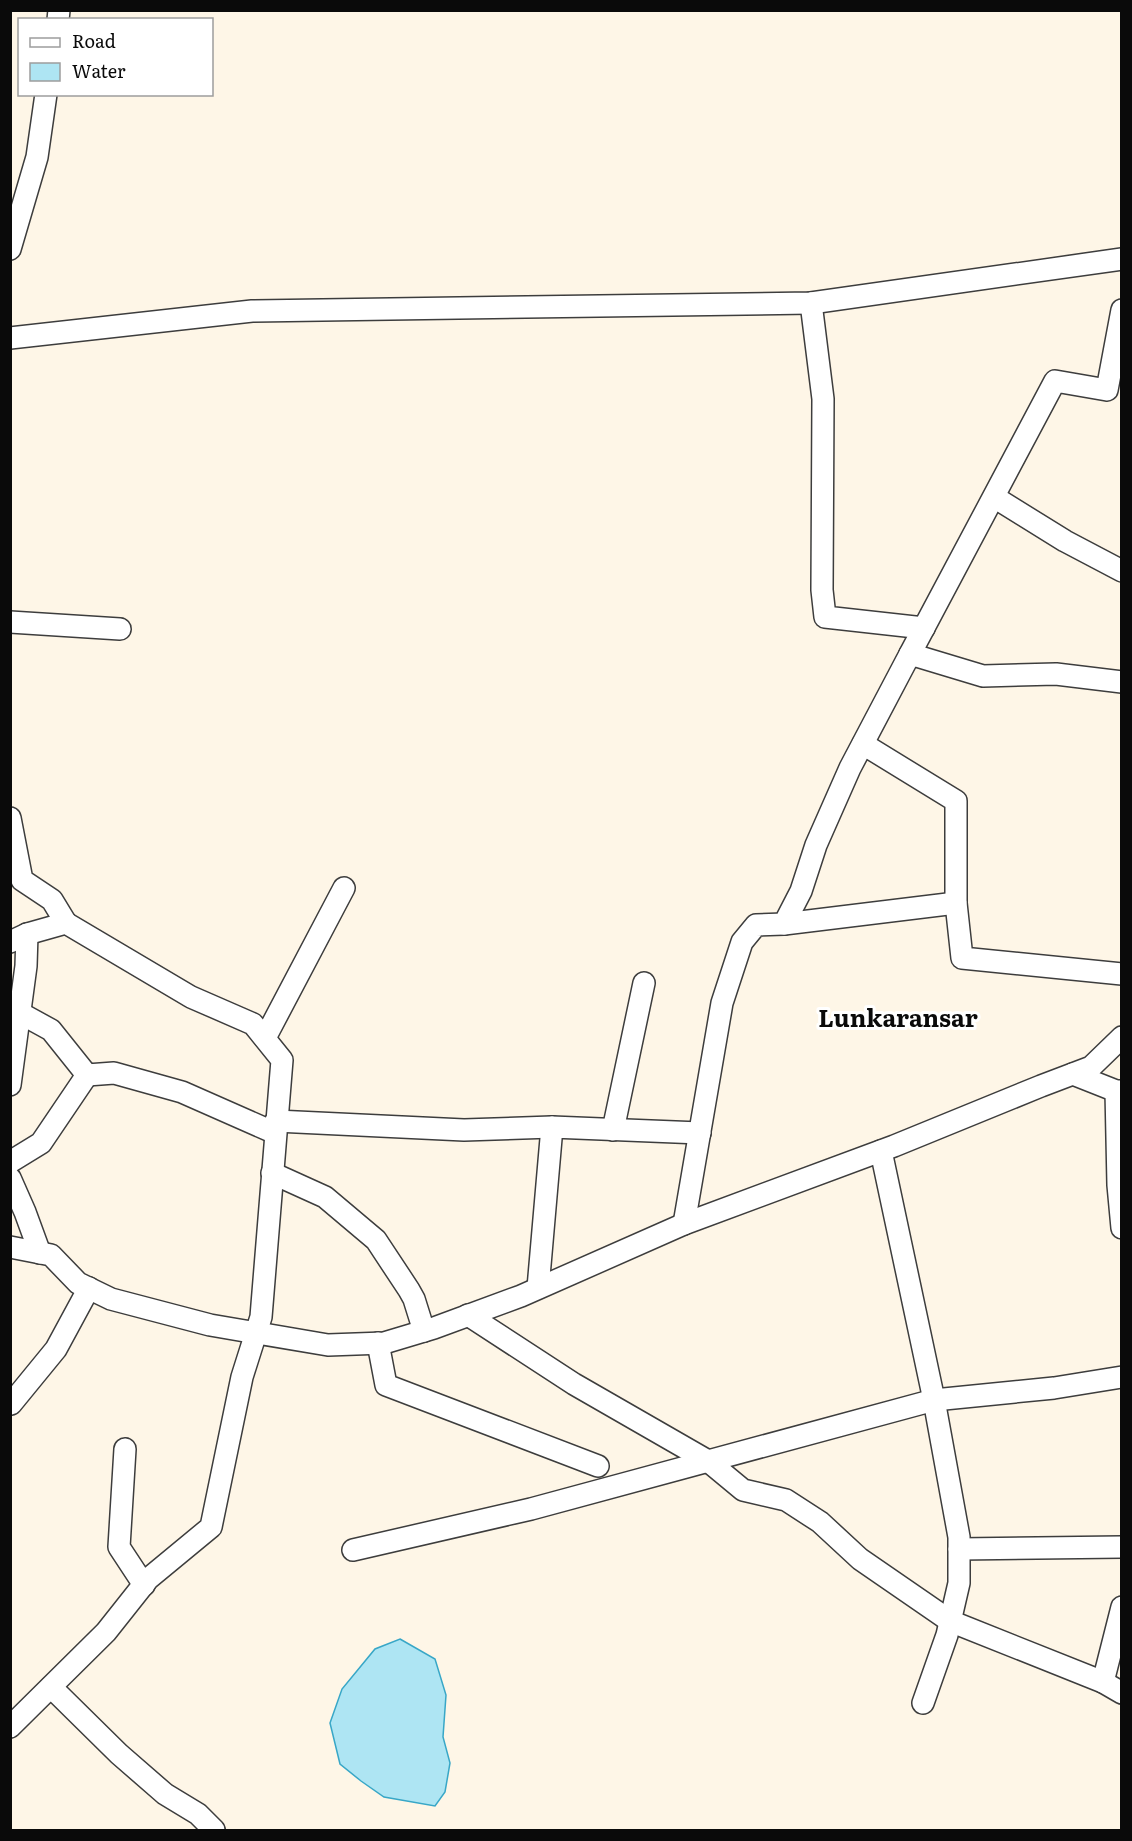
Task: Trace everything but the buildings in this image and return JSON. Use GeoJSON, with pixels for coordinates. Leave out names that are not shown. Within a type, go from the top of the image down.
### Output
{"type":"FeatureCollection","features":[{"type":"Feature","properties":{"kind":"street"},"geometry":{"type":"LineString","coordinates":[[10,249],[37,157],[46,96]]}},
{"type":"Feature","properties":{"kind":"street"},"geometry":{"type":"LineString","coordinates":[[10,338],[252,310],[811,303],[1122,259]]}},
{"type":"Feature","properties":{"kind":"street"},"geometry":{"type":"LineString","coordinates":[[811,303],[823,399],[822,591],[825,617],[924,628]]}},
{"type":"Feature","properties":{"kind":"street"},"geometry":{"type":"LineString","coordinates":[[784,924],[801,891],[816,845],[862,744],[1055,381],[1114,392],[1122,310]]}},
{"type":"Feature","properties":{"kind":"street"},"geometry":{"type":"LineString","coordinates":[[994,497],[1065,541],[1122,571]]}},
{"type":"Feature","properties":{"kind":"street"},"geometry":{"type":"LineString","coordinates":[[10,622],[120,629]]}},
{"type":"Feature","properties":{"kind":"street"},"geometry":{"type":"LineString","coordinates":[[910,654],[983,676],[1056,674],[1122,682]]}},
{"type":"Feature","properties":{"kind":"street"},"geometry":{"type":"LineString","coordinates":[[862,744],[956,801],[956,903],[962,958],[1122,974]]}},
{"type":"Feature","properties":{"kind":"street"},"geometry":{"type":"LineString","coordinates":[[10,818],[16,880],[52,900],[66,923],[191,997],[254,1024],[282,1060],[261,1317],[242,1377],[211,1527],[148,1579],[106,1632],[10,1727]]}},
{"type":"Feature","properties":{"kind":"street"},"geometry":{"type":"LineString","coordinates":[[265,1038],[344,888]]}},
{"type":"Feature","properties":{"kind":"street"},"geometry":{"type":"LineString","coordinates":[[684,1224],[722,1003],[742,942],[756,925],[784,924],[956,903]]}},
{"type":"Feature","properties":{"kind":"street"},"geometry":{"type":"LineString","coordinates":[[10,1085],[26,966],[19,938],[66,923]]}},
{"type":"Feature","properties":{"kind":"street"},"geometry":{"type":"LineString","coordinates":[[613,1130],[644,983]]}},
{"type":"Feature","properties":{"kind":"street"},"geometry":{"type":"LineString","coordinates":[[20,1013],[51,1030],[87,1075]]}},
{"type":"Feature","properties":{"kind":"street"},"geometry":{"type":"LineString","coordinates":[[10,1247],[51,1254],[78,1283],[111,1299],[210,1325],[328,1345],[384,1343],[468,1316],[684,1224],[881,1151],[1091,1067],[1122,1037]]}},
{"type":"Feature","properties":{"kind":"street"},"geometry":{"type":"LineString","coordinates":[[10,1162],[41,1143],[87,1075],[114,1072],[182,1092],[276,1127],[464,1130],[552,1127],[700,1133]]}},
{"type":"Feature","properties":{"kind":"street"},"geometry":{"type":"LineString","coordinates":[[1073,1074],[1119,1091],[1118,1185],[1122,1228]]}},
{"type":"Feature","properties":{"kind":"street"},"geometry":{"type":"LineString","coordinates":[[538,1288],[552,1127]]}},
{"type":"Feature","properties":{"kind":"street"},"geometry":{"type":"LineString","coordinates":[[881,1151],[934,1400],[959,1537],[959,1583],[950,1622],[923,1703]]}},
{"type":"Feature","properties":{"kind":"street"},"geometry":{"type":"LineString","coordinates":[[272,1173],[325,1197],[376,1240],[414,1299],[424,1331]]}},
{"type":"Feature","properties":{"kind":"street"},"geometry":{"type":"LineString","coordinates":[[10,1178],[26,1212],[40,1253]]}},
{"type":"Feature","properties":{"kind":"street"},"geometry":{"type":"LineString","coordinates":[[11,1404],[56,1349],[88,1288]]}},
{"type":"Feature","properties":{"kind":"street"},"geometry":{"type":"LineString","coordinates":[[468,1316],[574,1384],[708,1461],[743,1490],[786,1500],[820,1522],[860,1559],[950,1622],[1103,1682],[1122,1693]]}},
{"type":"Feature","properties":{"kind":"street"},"geometry":{"type":"LineString","coordinates":[[378,1343],[386,1385],[598,1466]]}},
{"type":"Feature","properties":{"kind":"street"},"geometry":{"type":"LineString","coordinates":[[353,1550],[531,1509],[934,1400],[1054,1388],[1122,1377]]}},
{"type":"Feature","properties":{"kind":"street"},"geometry":{"type":"LineString","coordinates":[[125,1449],[119,1547],[144,1585]]}},
{"type":"Feature","properties":{"kind":"street"},"geometry":{"type":"LineString","coordinates":[[959,1549],[1122,1547]]}},
{"type":"Feature","properties":{"kind":"street"},"geometry":{"type":"LineString","coordinates":[[1103,1682],[1122,1607]]}},
{"type":"Feature","properties":{"kind":"street"},"geometry":{"type":"LineString","coordinates":[[51,1687],[119,1754],[165,1794],[198,1814],[214,1830]]}},
{"type":"Feature","properties":{"kind":"water"},"geometry":{"type":"Polygon","coordinates":[[[400,1639],[435,1659],[446,1695],[443,1737],[450,1763],[445,1792],[435,1806],[384,1797],[361,1781],[340,1764],[330,1723],[342,1689],[375,1649],[400,1639]]]}},
{"type":"Feature","properties":{"kind":"district","name":"Lunkaransar"},"geometry":{"type":"Point","coordinates":[898,1016]}}]}
